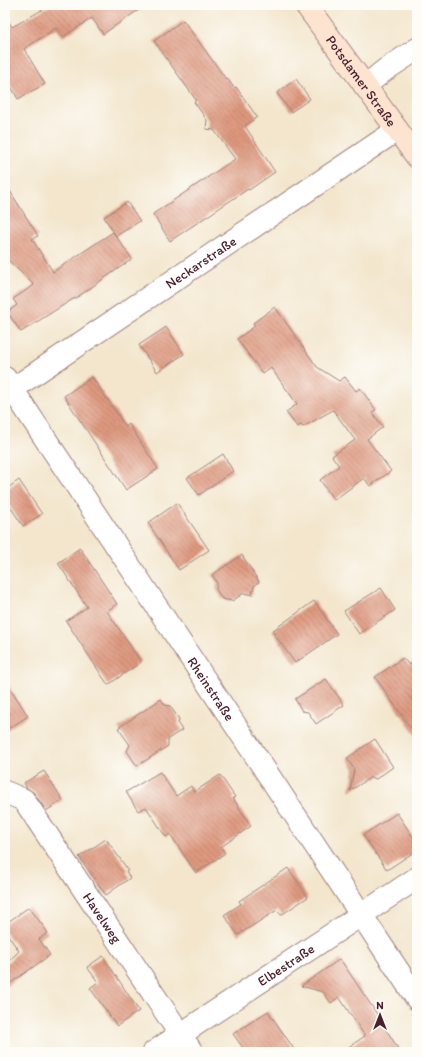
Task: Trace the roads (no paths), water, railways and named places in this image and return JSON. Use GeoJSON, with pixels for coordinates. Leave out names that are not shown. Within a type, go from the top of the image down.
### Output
{"type":"FeatureCollection","features":[{"type":"Feature","properties":{"kind":"main road","name":"Potsdamer Straße"},"geometry":{"type":"LineString","coordinates":[[306,5],[417,158]]}},
{"type":"Feature","properties":{"kind":"street"},"geometry":{"type":"LineString","coordinates":[[365,86],[385,70],[417,49]]}},
{"type":"Feature","properties":{"kind":"street","name":"Neckarstraße"},"geometry":{"type":"LineString","coordinates":[[7,387],[397,130]]}},
{"type":"Feature","properties":{"kind":"street","name":"Rheinstraße"},"geometry":{"type":"LineString","coordinates":[[7,387],[417,999]]}},
{"type":"Feature","properties":{"kind":"street","name":"Havelweg"},"geometry":{"type":"LineString","coordinates":[[5,792],[24,800],[192,1052]]}},
{"type":"Feature","properties":{"kind":"street","name":"Elbestraße"},"geometry":{"type":"LineString","coordinates":[[154,1052],[417,878]]}}]}
